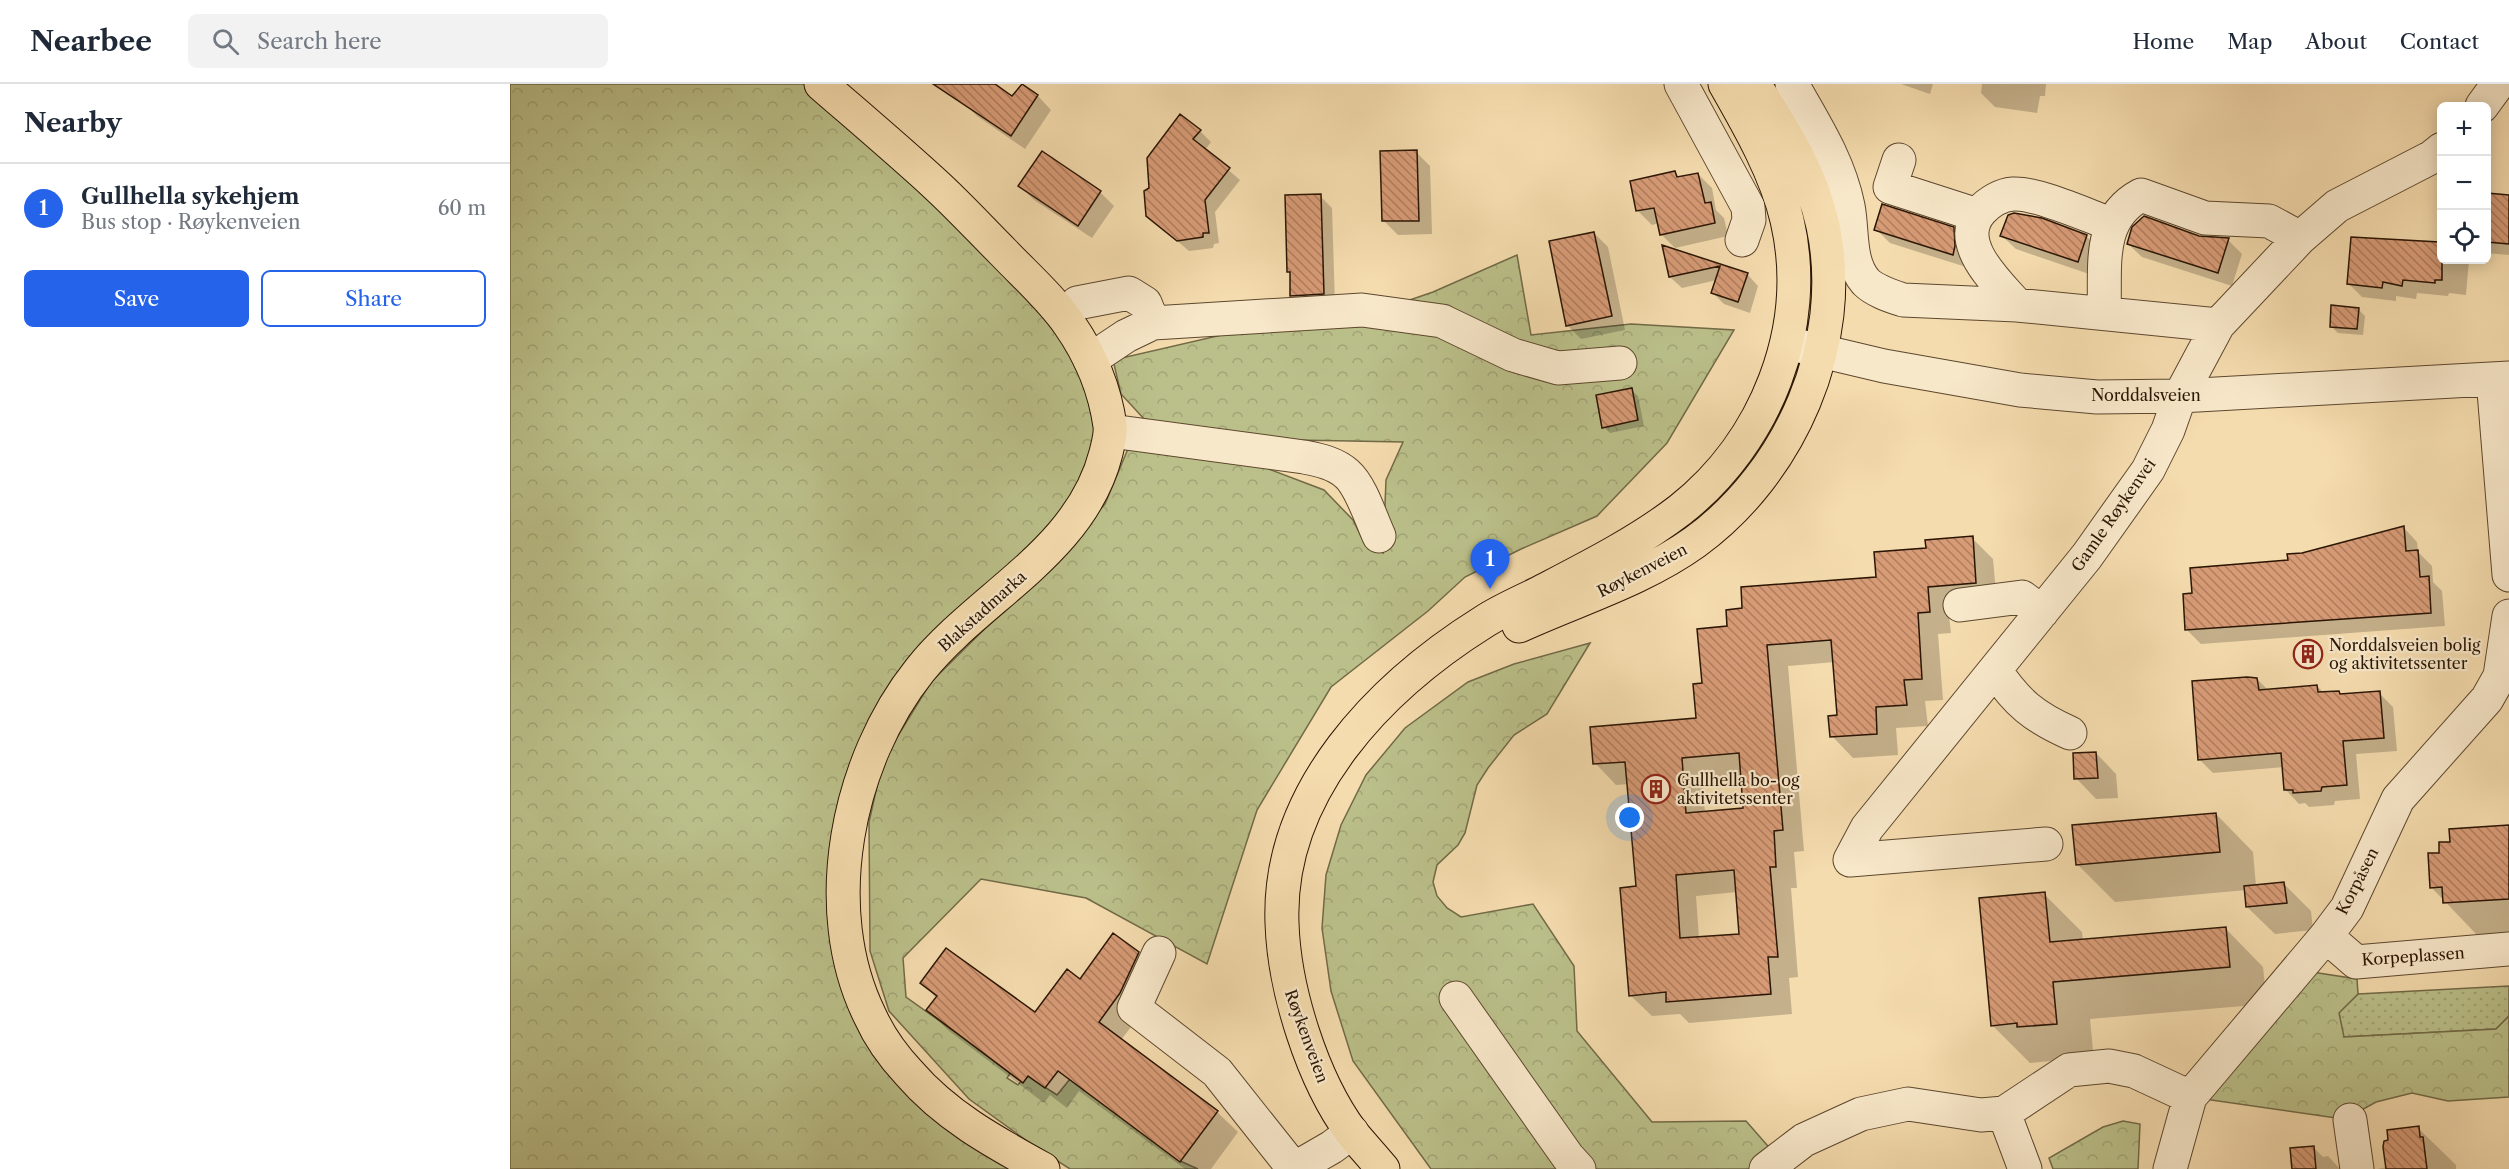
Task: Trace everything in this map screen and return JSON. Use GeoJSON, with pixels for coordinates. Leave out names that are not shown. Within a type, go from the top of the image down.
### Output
{"type":"FeatureCollection","features":[{"type":"Feature","properties":{"kind":"main road","name":"Blakstadmarka"},"geometry":{"type":"LineString","coordinates":[[821,84],[938,187],[1042,292],[1069,323],[1090,360],[1104,395],[1111,431],[1102,468],[1071,526],[1046,552],[948,640],[919,671],[894,708],[876,745],[857,795],[847,837],[843,878],[845,922],[854,973],[870,1017],[909,1074],[963,1122],[1043,1169]]}},
{"type":"Feature","properties":{"kind":"main road","name":"Røykenveien"},"geometry":{"type":"LineString","coordinates":[[1383,1169],[1352,1132],[1334,1104],[1297,1016],[1287,982],[1284,958],[1281,906],[1287,862],[1303,816],[1322,776],[1362,721],[1411,676],[1486,620],[1612,553],[1662,523],[1687,504],[1724,467],[1742,444],[1777,379],[1787,343],[1793,304],[1794,275],[1786,218],[1765,161],[1725,84]]}},
{"type":"Feature","properties":{"kind":"main road","name":"Røykenveien"},"geometry":{"type":"LineString","coordinates":[[1411,676],[1486,640],[1641,574],[1679,553],[1708,532],[1752,487],[1781,447],[1796,420],[1821,351],[1829,272],[1823,226],[1812,188],[1799,159],[1754,84]]}},
{"type":"Feature","properties":{"kind":"street"},"geometry":{"type":"LineString","coordinates":[[1681,84],[1748,207],[1749,220],[1742,240]]}},
{"type":"Feature","properties":{"kind":"street"},"geometry":{"type":"LineString","coordinates":[[1792,84],[1836,162],[1848,205],[1854,259],[1866,282],[1885,294],[1903,300],[2017,305],[2218,325]]}},
{"type":"Feature","properties":{"kind":"street"},"geometry":{"type":"LineString","coordinates":[[2485,102],[2498,84]]}},
{"type":"Feature","properties":{"kind":"street","name":"Gamle Røykenvei"},"geometry":{"type":"LineString","coordinates":[[2046,844],[1850,860],[1867,828],[2087,556],[2148,470],[2168,430],[2180,396],[2218,325],[2300,238],[2337,206],[2437,152]]}},
{"type":"Feature","properties":{"kind":"street"},"geometry":{"type":"LineString","coordinates":[[1899,160],[1890,187],[1977,215]]}},
{"type":"Feature","properties":{"kind":"street"},"geometry":{"type":"LineString","coordinates":[[2017,305],[1980,262],[1972,236],[1977,215],[1989,201],[2014,194],[2039,199],[2111,224]]}},
{"type":"Feature","properties":{"kind":"street"},"geometry":{"type":"LineString","coordinates":[[2104,312],[2106,243],[2111,224],[2126,203],[2141,195],[2205,218],[2269,221],[2300,238]]}},
{"type":"Feature","properties":{"kind":"street"},"geometry":{"type":"LineString","coordinates":[[1077,303],[1129,293],[1145,303],[1153,323]]}},
{"type":"Feature","properties":{"kind":"street"},"geometry":{"type":"LineString","coordinates":[[1090,360],[1126,336],[1153,323],[1362,310],[1442,321],[1513,356],[1558,368],[1620,363]]}},
{"type":"Feature","properties":{"kind":"street","name":"Norddalsveien"},"geometry":{"type":"LineString","coordinates":[[1787,343],[1884,366],[2020,390],[2097,397],[2180,396],[2501,379]]}},
{"type":"Feature","properties":{"kind":"street"},"geometry":{"type":"LineString","coordinates":[[2501,379],[2509,575]]}},
{"type":"Feature","properties":{"kind":"street"},"geometry":{"type":"LineString","coordinates":[[1111,431],[1328,462],[1348,474],[1379,536]]}},
{"type":"Feature","properties":{"kind":"street"},"geometry":{"type":"LineString","coordinates":[[1960,604],[2022,597],[2042,612]]}},
{"type":"Feature","properties":{"kind":"street","name":"Korpåsen"},"geometry":{"type":"LineString","coordinates":[[2170,1169],[2190,1097],[2347,908],[2398,798],[2487,699],[2500,676],[2509,616]]}},
{"type":"Feature","properties":{"kind":"street"},"geometry":{"type":"LineString","coordinates":[[1995,670],[2024,707],[2040,719],[2070,733]]}},
{"type":"Feature","properties":{"kind":"street","name":"Korpeplassen"},"geometry":{"type":"LineString","coordinates":[[2326,936],[2356,962],[2509,949]]}},
{"type":"Feature","properties":{"kind":"street"},"geometry":{"type":"LineString","coordinates":[[1159,953],[1134,1008],[1217,1072],[1294,1169],[1332,1147],[1352,1132]]}},
{"type":"Feature","properties":{"kind":"street"},"geometry":{"type":"LineString","coordinates":[[1456,998],[1579,1169]]}},
{"type":"Feature","properties":{"kind":"street"},"geometry":{"type":"LineString","coordinates":[[1770,1165],[1804,1140],[1861,1114],[1908,1104],[1981,1115],[2004,1113],[2069,1070],[2109,1066],[2134,1071],[2190,1097]]}},
{"type":"Feature","properties":{"kind":"street"},"geometry":{"type":"LineString","coordinates":[[2004,1113],[2025,1169]]}},
{"type":"Feature","properties":{"kind":"street"},"geometry":{"type":"LineString","coordinates":[[2350,1120],[2357,1169]]}},
{"type":"Feature","properties":{"kind":"green space"},"geometry":{"type":"Polygon","coordinates":[[[510,84],[819,84],[1054,300],[1109,453],[869,747],[845,919],[878,1018],[920,1068],[1043,1169],[510,1169],[510,84]]]}},
{"type":"Feature","properties":{"kind":"green space"},"geometry":{"type":"Polygon","coordinates":[[[1517,255],[1531,335],[1631,324],[1734,330],[1667,443],[1597,516],[1521,549],[1465,577],[1428,611],[1331,687],[1257,810],[1207,964],[1086,898],[981,879],[903,958],[906,997],[1011,1072],[1007,1078],[1018,1085],[1026,1075],[1057,1095],[1070,1079],[1180,1161],[1198,1169],[1070,1169],[969,1099],[889,1011],[870,951],[869,822],[883,760],[931,682],[1019,595],[1105,504],[1132,439],[1261,466],[1324,490],[1353,520],[1361,536],[1383,553],[1386,480],[1403,442],[1243,439],[1146,421],[1121,394],[1113,360],[1265,325],[1343,323],[1433,292],[1517,255]]]}},
{"type":"Feature","properties":{"kind":"green space"},"geometry":{"type":"Polygon","coordinates":[[[1590,643],[1547,714],[1514,735],[1477,785],[1465,833],[1458,845],[1437,865],[1433,882],[1437,896],[1447,908],[1461,917],[1533,904],[1574,966],[1577,1031],[1652,1122],[1746,1121],[1788,1169],[1431,1169],[1353,1061],[1331,991],[1322,928],[1326,875],[1341,825],[1366,775],[1405,728],[1468,682],[1514,664],[1590,643]]]}},
{"type":"Feature","properties":{"kind":"green space"},"geometry":{"type":"Polygon","coordinates":[[[2299,970],[2357,979],[2358,994],[2339,1013],[2344,1037],[2496,1029],[2509,1016],[2509,1097],[2448,1101],[2412,1093],[2376,1102],[2356,1113],[2350,1120],[2190,1097],[2299,970]]]}},
{"type":"Feature","properties":{"kind":"green space"},"geometry":{"type":"Polygon","coordinates":[[[2509,986],[2509,1016],[2496,1029],[2343,1037],[2339,1012],[2358,994],[2509,986]]]}},
{"type":"Feature","properties":{"kind":"green space"},"geometry":{"type":"Polygon","coordinates":[[[2123,1121],[2140,1124],[2138,1169],[2053,1169],[2049,1158],[2103,1127],[2123,1121]]]}},
{"type":"Feature","properties":{"kind":"building"},"geometry":{"type":"Polygon","coordinates":[[[933,84],[995,84],[1012,96],[1022,84],[1038,95],[1011,136],[933,84]]]}},
{"type":"Feature","properties":{"kind":"building"},"geometry":{"type":"Polygon","coordinates":[[[1180,114],[1201,130],[1193,139],[1230,168],[1205,200],[1209,233],[1203,233],[1203,237],[1177,241],[1146,216],[1144,191],[1149,188],[1147,158],[1180,114]]]}},
{"type":"Feature","properties":{"kind":"building"},"geometry":{"type":"Polygon","coordinates":[[[1417,150],[1419,221],[1382,221],[1380,151],[1417,150]]]}},
{"type":"Feature","properties":{"kind":"building"},"geometry":{"type":"Polygon","coordinates":[[[1042,151],[1101,191],[1078,226],[1018,186],[1042,151]]]}},
{"type":"Feature","properties":{"kind":"building"},"geometry":{"type":"Polygon","coordinates":[[[1675,171],[1677,177],[1698,173],[1705,203],[1711,202],[1715,223],[1660,235],[1654,208],[1636,211],[1630,181],[1675,171]]]}},
{"type":"Feature","properties":{"kind":"building"},"geometry":{"type":"Polygon","coordinates":[[[2491,193],[2509,195],[2509,244],[2491,242],[2491,193]]]}},
{"type":"Feature","properties":{"kind":"building"},"geometry":{"type":"Polygon","coordinates":[[[1321,194],[1324,294],[1290,296],[1290,272],[1287,272],[1285,195],[1321,194]]]}},
{"type":"Feature","properties":{"kind":"building"},"geometry":{"type":"Polygon","coordinates":[[[1882,204],[1954,227],[1953,255],[1874,230],[1882,204]]]}},
{"type":"Feature","properties":{"kind":"building"},"geometry":{"type":"Polygon","coordinates":[[[2014,213],[2042,218],[2087,235],[2078,262],[2000,236],[2008,215],[2014,213]]]}},
{"type":"Feature","properties":{"kind":"building"},"geometry":{"type":"Polygon","coordinates":[[[2144,216],[2199,236],[2229,238],[2218,273],[2127,244],[2132,227],[2144,216]]]}},
{"type":"Feature","properties":{"kind":"building"},"geometry":{"type":"Polygon","coordinates":[[[1594,232],[1612,316],[1566,326],[1549,241],[1594,232]]]}},
{"type":"Feature","properties":{"kind":"building"},"geometry":{"type":"Polygon","coordinates":[[[2351,237],[2437,242],[2437,264],[2442,264],[2442,280],[2435,280],[2435,283],[2403,280],[2402,286],[2383,282],[2382,288],[2347,284],[2351,237]]]}},
{"type":"Feature","properties":{"kind":"building"},"geometry":{"type":"Polygon","coordinates":[[[1662,245],[1748,273],[1738,302],[1711,293],[1720,266],[1669,277],[1662,245]]]}},
{"type":"Feature","properties":{"kind":"building"},"geometry":{"type":"Polygon","coordinates":[[[2331,305],[2359,308],[2357,329],[2330,327],[2331,305]]]}},
{"type":"Feature","properties":{"kind":"building"},"geometry":{"type":"Polygon","coordinates":[[[1632,388],[1638,420],[1602,428],[1596,395],[1632,388]]]}},
{"type":"Feature","properties":{"kind":"building"},"geometry":{"type":"Polygon","coordinates":[[[2404,526],[2406,551],[2418,550],[2420,577],[2429,576],[2431,613],[2185,630],[2183,594],[2192,593],[2190,568],[2288,560],[2287,554],[2302,553],[2404,526]]]}},
{"type":"Feature","properties":{"kind":"building","name":"Gullhella bo- og aktivitetssenter"},"geometry":{"type":"Polygon","coordinates":[[[1973,536],[1976,583],[1928,587],[1930,612],[1918,613],[1922,679],[1904,680],[1907,705],[1876,707],[1877,734],[1830,737],[1828,716],[1837,715],[1831,640],[1767,645],[1783,830],[1774,831],[1776,867],[1770,867],[1778,957],[1768,957],[1771,994],[1666,1002],[1666,992],[1629,996],[1620,888],[1636,886],[1625,762],[1593,764],[1590,727],[1696,718],[1693,684],[1702,683],[1697,629],[1727,626],[1726,610],[1742,608],[1741,587],[1876,577],[1874,552],[1926,548],[1925,540],[1973,536]],[[1739,753],[1682,758],[1686,813],[1743,808],[1739,753]],[[1734,870],[1676,875],[1680,938],[1739,934],[1734,870]]]}},
{"type":"Feature","properties":{"kind":"building"},"geometry":{"type":"Polygon","coordinates":[[[2257,678],[2259,690],[2317,685],[2318,692],[2339,691],[2340,694],[2380,691],[2384,738],[2343,741],[2347,785],[2322,787],[2321,791],[2293,793],[2293,790],[2284,790],[2281,753],[2198,760],[2192,681],[2257,678]]]}},
{"type":"Feature","properties":{"kind":"building"},"geometry":{"type":"Polygon","coordinates":[[[2096,752],[2098,778],[2074,779],[2073,753],[2096,752]]]}},
{"type":"Feature","properties":{"kind":"building"},"geometry":{"type":"Polygon","coordinates":[[[2216,813],[2220,852],[2076,865],[2072,825],[2216,813]]]}},
{"type":"Feature","properties":{"kind":"building"},"geometry":{"type":"Polygon","coordinates":[[[2509,825],[2509,899],[2443,903],[2442,887],[2430,888],[2428,853],[2439,853],[2439,842],[2450,842],[2449,829],[2509,825]]]}},
{"type":"Feature","properties":{"kind":"building"},"geometry":{"type":"Polygon","coordinates":[[[2284,882],[2287,903],[2246,907],[2244,886],[2284,882]]]}},
{"type":"Feature","properties":{"kind":"building"},"geometry":{"type":"Polygon","coordinates":[[[2045,892],[2050,942],[2226,927],[2230,967],[2053,982],[2057,1024],[2017,1027],[2017,1023],[1991,1026],[1979,898],[2045,892]]]}},
{"type":"Feature","properties":{"kind":"building"},"geometry":{"type":"Polygon","coordinates":[[[1113,933],[1139,952],[1120,993],[1099,1022],[1218,1111],[1180,1162],[1058,1071],[1045,1088],[1028,1076],[1023,1083],[926,1010],[937,996],[920,983],[946,948],[1035,1012],[1067,969],[1080,979],[1113,933]]]}},
{"type":"Feature","properties":{"kind":"building"},"geometry":{"type":"Polygon","coordinates":[[[2419,1126],[2420,1137],[2423,1137],[2427,1169],[2386,1169],[2383,1147],[2384,1141],[2388,1140],[2387,1130],[2419,1126]]]}},
{"type":"Feature","properties":{"kind":"building"},"geometry":{"type":"Polygon","coordinates":[[[2314,1146],[2316,1169],[2292,1169],[2290,1148],[2314,1146]]]}},
{"type":"Feature","properties":{"kind":"place","name":"Gullhella sykehjem"},"geometry":{"type":"Point","coordinates":[1490,589]}},
{"type":"Feature","properties":{"kind":"place","name":"Norddalsveien bolig og aktivitetssenter"},"geometry":{"type":"Point","coordinates":[2308,654]}},
{"type":"Feature","properties":{"kind":"place","name":"Gullhella bo- og aktivitetssenter"},"geometry":{"type":"Point","coordinates":[1656,789]}}]}
